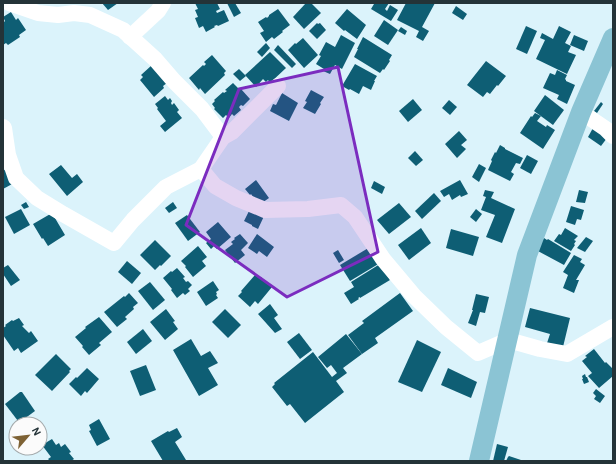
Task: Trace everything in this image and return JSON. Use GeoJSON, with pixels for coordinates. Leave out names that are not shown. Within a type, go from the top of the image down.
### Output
{"type":"FeatureCollection","features":[{"type":"Feature","properties":{"kind":"main road"},"geometry":{"type":"LineString","coordinates":[[479,461],[527,255],[581,112],[613,38]]}},
{"type":"Feature","properties":{"kind":"street"},"geometry":{"type":"LineString","coordinates":[[9,3],[45,14],[58,15],[74,13],[90,15],[123,30],[155,59],[202,110],[223,136]]}},
{"type":"Feature","properties":{"kind":"street"},"geometry":{"type":"LineString","coordinates":[[130,37],[158,11],[163,3]]}},
{"type":"Feature","properties":{"kind":"street"},"geometry":{"type":"LineString","coordinates":[[3,127],[8,156],[16,178],[37,198],[114,243],[133,220],[166,187],[200,169],[223,136],[232,132],[278,86]]}},
{"type":"Feature","properties":{"kind":"street"},"geometry":{"type":"LineString","coordinates":[[581,112],[606,129],[613,136]]}},
{"type":"Feature","properties":{"kind":"street"},"geometry":{"type":"LineString","coordinates":[[200,169],[214,186],[236,198],[265,210],[308,209],[341,205],[355,217],[383,259],[414,296],[446,327],[478,353],[503,360]]}},
{"type":"Feature","properties":{"kind":"street"},"geometry":{"type":"LineString","coordinates":[[478,353],[508,340],[540,349],[567,354],[613,327]]}},
{"type":"Feature","properties":{"kind":"highlighted area"},"geometry":{"type":"Polygon","coordinates":[[[338,67],[378,252],[287,297],[186,225],[239,89],[338,67]]]}},
{"type":"Feature","properties":{"kind":"building"},"geometry":{"type":"Polygon","coordinates":[[[102,3],[118,3],[108,10],[102,3]]]}},
{"type":"Feature","properties":{"kind":"building"},"geometry":{"type":"Polygon","coordinates":[[[195,3],[217,3],[220,9],[216,11],[217,13],[224,10],[229,21],[218,26],[214,26],[215,27],[206,32],[203,26],[199,28],[195,18],[198,17],[195,10],[198,9],[195,3]]]}},
{"type":"Feature","properties":{"kind":"building"},"geometry":{"type":"Polygon","coordinates":[[[227,3],[235,3],[241,13],[234,17],[227,3]]]}},
{"type":"Feature","properties":{"kind":"building"},"geometry":{"type":"Polygon","coordinates":[[[306,3],[311,3],[321,13],[304,29],[293,17],[306,3]]]}},
{"type":"Feature","properties":{"kind":"building"},"geometry":{"type":"Polygon","coordinates":[[[373,3],[389,3],[385,9],[387,11],[390,5],[398,10],[391,21],[371,9],[374,4],[373,3]]]}},
{"type":"Feature","properties":{"kind":"building"},"geometry":{"type":"Polygon","coordinates":[[[406,3],[435,3],[422,27],[429,31],[423,41],[416,37],[419,31],[397,20],[406,3]]]}},
{"type":"Feature","properties":{"kind":"building"},"geometry":{"type":"Polygon","coordinates":[[[456,6],[467,14],[463,20],[452,13],[456,6]]]}},
{"type":"Feature","properties":{"kind":"building"},"geometry":{"type":"Polygon","coordinates":[[[278,9],[290,25],[274,39],[272,37],[266,42],[260,33],[264,31],[258,22],[266,17],[267,18],[278,9]]]}},
{"type":"Feature","properties":{"kind":"building"},"geometry":{"type":"Polygon","coordinates":[[[347,9],[366,25],[357,39],[335,23],[347,9]]]}},
{"type":"Feature","properties":{"kind":"building"},"geometry":{"type":"Polygon","coordinates":[[[11,12],[16,20],[18,18],[26,30],[19,35],[20,37],[8,45],[6,43],[3,45],[3,23],[5,21],[3,17],[11,12]]]}},
{"type":"Feature","properties":{"kind":"building"},"geometry":{"type":"Polygon","coordinates":[[[384,20],[398,30],[388,45],[374,36],[384,20]]]}},
{"type":"Feature","properties":{"kind":"building"},"geometry":{"type":"Polygon","coordinates":[[[317,23],[320,23],[326,30],[317,39],[309,31],[317,23]]]}},
{"type":"Feature","properties":{"kind":"building"},"geometry":{"type":"Polygon","coordinates":[[[526,26],[537,31],[527,54],[516,49],[526,26]]]}},
{"type":"Feature","properties":{"kind":"building"},"geometry":{"type":"Polygon","coordinates":[[[559,26],[571,32],[565,43],[571,46],[568,52],[576,55],[567,74],[536,59],[545,40],[540,38],[542,33],[553,39],[559,26]]]}},
{"type":"Feature","properties":{"kind":"building"},"geometry":{"type":"Polygon","coordinates":[[[401,27],[407,31],[405,35],[398,31],[401,27]]]}},
{"type":"Feature","properties":{"kind":"building"},"geometry":{"type":"Polygon","coordinates":[[[341,35],[355,43],[342,69],[335,65],[330,74],[323,71],[324,69],[316,64],[321,56],[319,55],[326,42],[335,47],[341,35]]]}},
{"type":"Feature","properties":{"kind":"building"},"geometry":{"type":"Polygon","coordinates":[[[574,35],[588,41],[584,51],[570,45],[574,35]]]}},
{"type":"Feature","properties":{"kind":"building"},"geometry":{"type":"Polygon","coordinates":[[[363,37],[392,55],[384,70],[383,69],[380,73],[354,57],[363,37]]]}},
{"type":"Feature","properties":{"kind":"building"},"geometry":{"type":"Polygon","coordinates":[[[303,38],[318,55],[304,68],[288,50],[303,38]]]}},
{"type":"Feature","properties":{"kind":"building"},"geometry":{"type":"Polygon","coordinates":[[[266,43],[270,48],[262,57],[257,52],[266,43]]]}},
{"type":"Feature","properties":{"kind":"building"},"geometry":{"type":"Polygon","coordinates":[[[278,45],[296,64],[292,68],[274,50],[278,45]]]}},
{"type":"Feature","properties":{"kind":"building"},"geometry":{"type":"Polygon","coordinates":[[[270,52],[286,68],[270,83],[268,80],[266,82],[263,79],[256,87],[245,75],[270,52]]]}},
{"type":"Feature","properties":{"kind":"building"},"geometry":{"type":"Polygon","coordinates":[[[212,55],[226,71],[224,73],[225,75],[205,94],[200,88],[199,90],[189,78],[206,64],[204,62],[212,55]]]}},
{"type":"Feature","properties":{"kind":"building"},"geometry":{"type":"Polygon","coordinates":[[[486,61],[506,76],[490,94],[487,92],[483,97],[467,85],[486,61]]]}},
{"type":"Feature","properties":{"kind":"building"},"geometry":{"type":"Polygon","coordinates":[[[355,64],[377,76],[371,90],[363,86],[359,94],[342,86],[355,64]]]}},
{"type":"Feature","properties":{"kind":"building"},"geometry":{"type":"Polygon","coordinates":[[[152,65],[167,83],[163,86],[164,88],[154,97],[140,80],[143,77],[141,75],[152,65]]]}},
{"type":"Feature","properties":{"kind":"building"},"geometry":{"type":"Polygon","coordinates":[[[239,69],[246,76],[240,81],[233,74],[239,69]]]}},
{"type":"Feature","properties":{"kind":"building"},"geometry":{"type":"Polygon","coordinates":[[[557,70],[567,75],[565,79],[566,81],[575,85],[567,104],[557,99],[559,95],[543,88],[550,73],[555,75],[557,70]]]}},
{"type":"Feature","properties":{"kind":"building"},"geometry":{"type":"Polygon","coordinates":[[[233,83],[250,99],[243,106],[241,105],[239,107],[241,110],[234,116],[232,114],[229,118],[226,115],[223,118],[214,109],[215,108],[212,104],[215,101],[214,100],[223,92],[224,93],[227,91],[225,90],[233,83]]]}},
{"type":"Feature","properties":{"kind":"building"},"geometry":{"type":"Polygon","coordinates":[[[311,90],[324,97],[315,114],[303,108],[307,102],[305,101],[311,90]]]}},
{"type":"Feature","properties":{"kind":"building"},"geometry":{"type":"Polygon","coordinates":[[[282,93],[298,103],[289,121],[270,111],[273,104],[276,105],[282,93]]]}},
{"type":"Feature","properties":{"kind":"building"},"geometry":{"type":"Polygon","coordinates":[[[545,95],[564,110],[553,125],[534,111],[545,95]]]}},
{"type":"Feature","properties":{"kind":"building"},"geometry":{"type":"Polygon","coordinates":[[[165,96],[168,100],[170,98],[172,105],[174,103],[179,110],[177,112],[182,118],[165,132],[160,126],[166,121],[155,104],[165,96]]]}},
{"type":"Feature","properties":{"kind":"building"},"geometry":{"type":"Polygon","coordinates":[[[413,99],[422,110],[408,122],[399,111],[413,99]]]}},
{"type":"Feature","properties":{"kind":"building"},"geometry":{"type":"Polygon","coordinates":[[[449,100],[457,107],[450,115],[442,108],[449,100]]]}},
{"type":"Feature","properties":{"kind":"building"},"geometry":{"type":"Polygon","coordinates":[[[601,102],[603,104],[597,113],[594,111],[601,102]]]}},
{"type":"Feature","properties":{"kind":"building"},"geometry":{"type":"Polygon","coordinates":[[[535,113],[541,116],[537,121],[546,127],[547,125],[555,130],[543,149],[520,133],[531,116],[532,117],[535,113]]]}},
{"type":"Feature","properties":{"kind":"building"},"geometry":{"type":"Polygon","coordinates":[[[593,128],[607,138],[601,146],[588,137],[593,128]]]}},
{"type":"Feature","properties":{"kind":"building"},"geometry":{"type":"Polygon","coordinates":[[[459,131],[467,140],[461,145],[466,149],[457,158],[445,144],[459,131]]]}},
{"type":"Feature","properties":{"kind":"building"},"geometry":{"type":"Polygon","coordinates":[[[500,145],[523,158],[520,164],[516,163],[511,172],[514,174],[510,181],[488,170],[492,161],[491,160],[500,145]]]}},
{"type":"Feature","properties":{"kind":"building"},"geometry":{"type":"Polygon","coordinates":[[[415,151],[423,160],[416,166],[408,158],[415,151]]]}},
{"type":"Feature","properties":{"kind":"building"},"geometry":{"type":"Polygon","coordinates":[[[527,155],[538,161],[531,174],[520,168],[527,155]]]}},
{"type":"Feature","properties":{"kind":"building"},"geometry":{"type":"Polygon","coordinates":[[[479,164],[486,168],[479,182],[472,177],[479,164]]]}},
{"type":"Feature","properties":{"kind":"building"},"geometry":{"type":"Polygon","coordinates":[[[61,165],[72,178],[77,174],[83,182],[67,196],[49,174],[61,165]]]}},
{"type":"Feature","properties":{"kind":"building"},"geometry":{"type":"Polygon","coordinates":[[[6,169],[14,183],[3,189],[3,171],[6,169]]]}},
{"type":"Feature","properties":{"kind":"building"},"geometry":{"type":"Polygon","coordinates":[[[256,180],[269,198],[259,205],[251,194],[250,195],[245,189],[256,180]]]}},
{"type":"Feature","properties":{"kind":"building"},"geometry":{"type":"Polygon","coordinates":[[[460,180],[468,194],[461,197],[460,195],[452,200],[449,194],[444,197],[440,191],[460,180]]]}},
{"type":"Feature","properties":{"kind":"building"},"geometry":{"type":"Polygon","coordinates":[[[374,181],[385,187],[382,194],[371,188],[374,181]]]}},
{"type":"Feature","properties":{"kind":"building"},"geometry":{"type":"Polygon","coordinates":[[[485,190],[494,192],[491,198],[515,209],[502,243],[486,237],[495,215],[481,210],[486,197],[483,196],[485,190]]]}},
{"type":"Feature","properties":{"kind":"building"},"geometry":{"type":"Polygon","coordinates":[[[579,190],[588,192],[585,203],[576,202],[579,190]]]}},
{"type":"Feature","properties":{"kind":"building"},"geometry":{"type":"Polygon","coordinates":[[[434,193],[441,201],[422,219],[415,211],[434,193]]]}},
{"type":"Feature","properties":{"kind":"building"},"geometry":{"type":"Polygon","coordinates":[[[26,202],[29,207],[24,209],[21,205],[26,202]]]}},
{"type":"Feature","properties":{"kind":"building"},"geometry":{"type":"Polygon","coordinates":[[[173,202],[177,208],[169,213],[165,208],[173,202]]]}},
{"type":"Feature","properties":{"kind":"building"},"geometry":{"type":"Polygon","coordinates":[[[399,203],[411,217],[389,234],[377,220],[399,203]]]}},
{"type":"Feature","properties":{"kind":"building"},"geometry":{"type":"Polygon","coordinates":[[[571,206],[584,210],[581,220],[577,219],[575,225],[566,222],[571,206]]]}},
{"type":"Feature","properties":{"kind":"building"},"geometry":{"type":"Polygon","coordinates":[[[21,209],[30,225],[14,234],[5,217],[21,209]]]}},
{"type":"Feature","properties":{"kind":"building"},"geometry":{"type":"Polygon","coordinates":[[[250,209],[265,214],[258,229],[244,221],[250,209]]]}},
{"type":"Feature","properties":{"kind":"building"},"geometry":{"type":"Polygon","coordinates":[[[476,209],[482,214],[476,222],[470,217],[476,209]]]}},
{"type":"Feature","properties":{"kind":"building"},"geometry":{"type":"Polygon","coordinates":[[[52,213],[65,235],[48,246],[33,224],[52,213]]]}},
{"type":"Feature","properties":{"kind":"building"},"geometry":{"type":"Polygon","coordinates":[[[187,215],[200,232],[188,241],[175,223],[187,215]]]}},
{"type":"Feature","properties":{"kind":"building"},"geometry":{"type":"Polygon","coordinates":[[[218,222],[231,237],[217,249],[214,246],[211,249],[206,243],[211,239],[206,232],[218,222]]]}},
{"type":"Feature","properties":{"kind":"building"},"geometry":{"type":"Polygon","coordinates":[[[421,228],[431,243],[409,260],[398,245],[421,228]]]}},
{"type":"Feature","properties":{"kind":"building"},"geometry":{"type":"Polygon","coordinates":[[[565,228],[578,236],[574,240],[576,241],[574,244],[575,245],[571,251],[554,241],[559,234],[561,235],[565,228]]]}},
{"type":"Feature","properties":{"kind":"building"},"geometry":{"type":"Polygon","coordinates":[[[451,229],[479,237],[473,256],[446,248],[451,229]]]}},
{"type":"Feature","properties":{"kind":"building"},"geometry":{"type":"Polygon","coordinates":[[[240,234],[248,243],[241,250],[245,255],[235,263],[225,250],[233,244],[231,242],[240,234]]]}},
{"type":"Feature","properties":{"kind":"building"},"geometry":{"type":"Polygon","coordinates":[[[257,234],[274,247],[267,257],[259,251],[257,254],[248,248],[257,234]]]}},
{"type":"Feature","properties":{"kind":"building"},"geometry":{"type":"Polygon","coordinates":[[[586,237],[593,241],[585,252],[577,248],[586,237]]]}},
{"type":"Feature","properties":{"kind":"building"},"geometry":{"type":"Polygon","coordinates":[[[544,238],[571,253],[564,265],[536,250],[544,238]]]}},
{"type":"Feature","properties":{"kind":"building"},"geometry":{"type":"Polygon","coordinates":[[[155,240],[171,256],[155,270],[140,255],[155,240]]]}},
{"type":"Feature","properties":{"kind":"building"},"geometry":{"type":"Polygon","coordinates":[[[198,246],[207,257],[202,261],[206,266],[193,277],[181,261],[198,246]]]}},
{"type":"Feature","properties":{"kind":"building"},"geometry":{"type":"Polygon","coordinates":[[[370,247],[380,263],[350,281],[340,265],[370,247]]]}},
{"type":"Feature","properties":{"kind":"building"},"geometry":{"type":"Polygon","coordinates":[[[338,250],[344,260],[339,263],[333,253],[338,250]]]}},
{"type":"Feature","properties":{"kind":"building"},"geometry":{"type":"Polygon","coordinates":[[[574,255],[582,259],[580,262],[585,265],[576,280],[579,280],[574,293],[563,288],[568,275],[563,272],[574,255]]]}},
{"type":"Feature","properties":{"kind":"building"},"geometry":{"type":"Polygon","coordinates":[[[127,261],[141,273],[132,284],[118,272],[127,261]]]}},
{"type":"Feature","properties":{"kind":"building"},"geometry":{"type":"Polygon","coordinates":[[[380,264],[390,280],[358,298],[359,299],[351,304],[344,293],[354,287],[351,282],[380,264]]]}},
{"type":"Feature","properties":{"kind":"building"},"geometry":{"type":"Polygon","coordinates":[[[8,265],[20,280],[11,286],[3,274],[3,268],[8,265]]]}},
{"type":"Feature","properties":{"kind":"building"},"geometry":{"type":"Polygon","coordinates":[[[177,268],[185,277],[183,278],[186,282],[188,281],[192,285],[188,289],[190,291],[185,295],[183,293],[177,298],[163,278],[177,268]]]}},
{"type":"Feature","properties":{"kind":"building"},"geometry":{"type":"Polygon","coordinates":[[[255,275],[260,278],[261,277],[272,287],[258,304],[255,301],[250,307],[238,296],[255,275]]]}},
{"type":"Feature","properties":{"kind":"building"},"geometry":{"type":"Polygon","coordinates":[[[213,281],[219,290],[216,292],[218,298],[206,306],[197,292],[213,281]]]}},
{"type":"Feature","properties":{"kind":"building"},"geometry":{"type":"Polygon","coordinates":[[[150,282],[165,300],[153,310],[138,291],[150,282]]]}},
{"type":"Feature","properties":{"kind":"building"},"geometry":{"type":"Polygon","coordinates":[[[129,293],[138,303],[125,317],[127,319],[117,327],[104,312],[129,293]]]}},
{"type":"Feature","properties":{"kind":"building"},"geometry":{"type":"Polygon","coordinates":[[[400,293],[413,311],[375,338],[378,343],[362,354],[348,335],[364,323],[362,321],[400,293]]]}},
{"type":"Feature","properties":{"kind":"building"},"geometry":{"type":"Polygon","coordinates":[[[476,294],[489,297],[485,313],[480,312],[476,326],[468,323],[473,310],[476,294]]]}},
{"type":"Feature","properties":{"kind":"building"},"geometry":{"type":"Polygon","coordinates":[[[270,304],[278,315],[274,318],[282,329],[275,333],[258,314],[270,304]]]}},
{"type":"Feature","properties":{"kind":"building"},"geometry":{"type":"Polygon","coordinates":[[[530,308],[570,318],[563,347],[547,343],[550,334],[525,327],[530,308]]]}},
{"type":"Feature","properties":{"kind":"building"},"geometry":{"type":"Polygon","coordinates":[[[166,309],[175,321],[173,322],[178,329],[165,340],[150,322],[166,309]]]}},
{"type":"Feature","properties":{"kind":"building"},"geometry":{"type":"Polygon","coordinates":[[[225,309],[241,325],[228,338],[212,322],[225,309]]]}},
{"type":"Feature","properties":{"kind":"building"},"geometry":{"type":"Polygon","coordinates":[[[99,317],[112,332],[99,343],[101,345],[89,355],[75,337],[86,328],[85,327],[99,317]]]}},
{"type":"Feature","properties":{"kind":"building"},"geometry":{"type":"Polygon","coordinates":[[[19,318],[24,325],[22,326],[29,333],[31,331],[38,341],[21,353],[18,348],[14,351],[3,335],[3,328],[6,326],[5,325],[12,320],[13,321],[19,318]]]}},
{"type":"Feature","properties":{"kind":"building"},"geometry":{"type":"Polygon","coordinates":[[[143,329],[152,341],[136,354],[127,342],[143,329]]]}},
{"type":"Feature","properties":{"kind":"building"},"geometry":{"type":"Polygon","coordinates":[[[299,333],[312,350],[300,359],[287,342],[299,333]]]}},
{"type":"Feature","properties":{"kind":"building"},"geometry":{"type":"Polygon","coordinates":[[[346,334],[362,354],[343,368],[347,373],[336,381],[344,392],[305,423],[290,404],[287,406],[272,387],[275,384],[274,383],[313,352],[332,377],[337,373],[331,365],[327,368],[318,357],[346,334]]]}},
{"type":"Feature","properties":{"kind":"building"},"geometry":{"type":"Polygon","coordinates":[[[191,339],[201,356],[210,351],[218,363],[208,368],[218,385],[199,396],[173,350],[191,339]]]}},
{"type":"Feature","properties":{"kind":"building"},"geometry":{"type":"Polygon","coordinates":[[[417,340],[441,352],[422,392],[398,382],[417,340]]]}},
{"type":"Feature","properties":{"kind":"building"},"geometry":{"type":"Polygon","coordinates":[[[594,349],[605,363],[606,362],[613,369],[613,376],[599,388],[588,376],[592,373],[582,361],[587,357],[585,356],[594,349]]]}},
{"type":"Feature","properties":{"kind":"building"},"geometry":{"type":"Polygon","coordinates":[[[56,354],[71,369],[69,371],[70,372],[52,391],[35,375],[56,354]]]}},
{"type":"Feature","properties":{"kind":"building"},"geometry":{"type":"Polygon","coordinates":[[[146,365],[156,390],[140,396],[130,371],[146,365]]]}},
{"type":"Feature","properties":{"kind":"building"},"geometry":{"type":"Polygon","coordinates":[[[87,368],[99,379],[87,393],[85,391],[81,396],[69,384],[87,368]]]}},
{"type":"Feature","properties":{"kind":"building"},"geometry":{"type":"Polygon","coordinates":[[[448,368],[477,382],[471,398],[441,385],[448,368]]]}},
{"type":"Feature","properties":{"kind":"building"},"geometry":{"type":"Polygon","coordinates":[[[585,374],[589,382],[584,384],[582,376],[585,374]]]}},
{"type":"Feature","properties":{"kind":"building"},"geometry":{"type":"Polygon","coordinates":[[[596,389],[605,396],[600,403],[594,399],[596,396],[593,393],[596,389]]]}},
{"type":"Feature","properties":{"kind":"building"},"geometry":{"type":"Polygon","coordinates":[[[22,392],[35,411],[28,416],[14,416],[5,404],[22,392]]]}},
{"type":"Feature","properties":{"kind":"building"},"geometry":{"type":"Polygon","coordinates":[[[99,419],[110,439],[97,446],[89,431],[91,430],[89,425],[99,419]]]}},
{"type":"Feature","properties":{"kind":"building"},"geometry":{"type":"Polygon","coordinates":[[[177,428],[182,437],[175,442],[186,460],[163,461],[151,441],[168,431],[169,432],[177,428]]]}},
{"type":"Feature","properties":{"kind":"building"},"geometry":{"type":"Polygon","coordinates":[[[52,439],[56,445],[59,443],[61,447],[65,444],[71,452],[69,453],[74,459],[71,461],[50,461],[48,459],[51,457],[48,453],[48,441],[52,439]]]}},
{"type":"Feature","properties":{"kind":"building"},"geometry":{"type":"Polygon","coordinates":[[[497,444],[508,447],[504,461],[493,461],[497,444]]]}},
{"type":"Feature","properties":{"kind":"building"},"geometry":{"type":"Polygon","coordinates":[[[509,456],[524,461],[506,461],[509,456]]]}}]}
